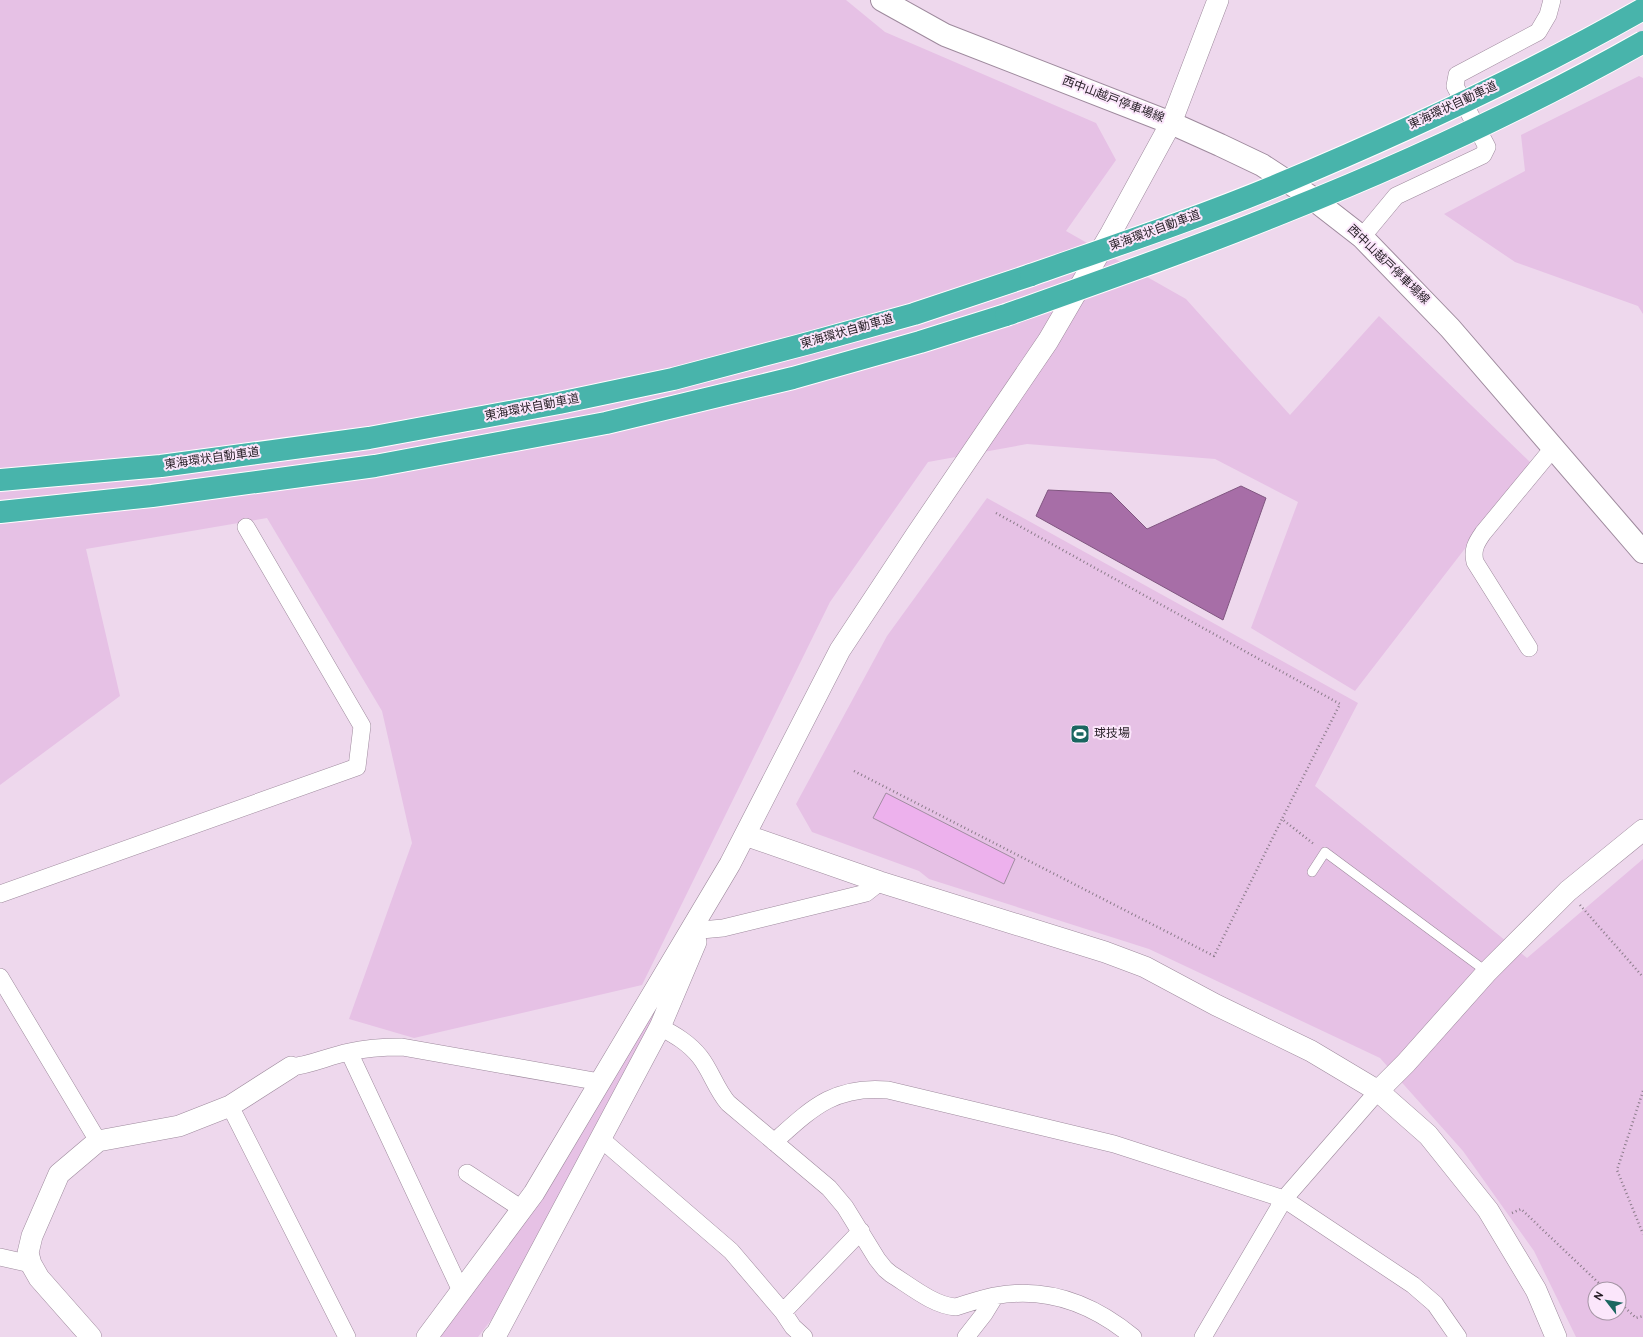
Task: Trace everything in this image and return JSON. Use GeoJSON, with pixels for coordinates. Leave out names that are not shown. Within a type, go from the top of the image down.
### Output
{"type":"FeatureCollection","features":[{"type":"Feature","properties":{"kind":"highway","name":"東海環状自動車道"},"geometry":{"type":"LineString","coordinates":[[0,480],[161,466],[369,438],[559,403],[673,379],[914,314],[1168,227],[1280,184],[1429,118],[1515,76],[1643,9]]}},
{"type":"Feature","properties":{"kind":"highway"},"geometry":{"type":"LineString","coordinates":[[0,512],[152,496],[375,466],[606,423],[793,378],[920,342],[1006,315],[1285,212],[1426,152],[1553,91],[1643,42]]}},
{"type":"Feature","properties":{"kind":"main road","name":"西中山越戸停車場線"},"geometry":{"type":"LineString","coordinates":[[882,0],[946,35],[1171,123],[1220,145],[1262,166],[1308,195],[1362,237],[1450,328],[1643,552]]}},
{"type":"Feature","properties":{"kind":"street"},"geometry":{"type":"LineString","coordinates":[[426,1337],[534,1193],[730,864],[840,650],[1048,341],[1111,233],[1171,123],[1218,0]]}},
{"type":"Feature","properties":{"kind":"street"},"geometry":{"type":"LineString","coordinates":[[1362,237],[1396,196],[1483,155],[1487,147],[1455,86],[1457,75],[1515,46],[1538,32],[1548,15],[1552,0]]}},
{"type":"Feature","properties":{"kind":"street"},"geometry":{"type":"LineString","coordinates":[[1529,648],[1475,562],[1473,553],[1476,543],[1483,533],[1554,447]]}},
{"type":"Feature","properties":{"kind":"street"},"geometry":{"type":"LineString","coordinates":[[0,894],[357,766],[362,726],[246,526]]}},
{"type":"Feature","properties":{"kind":"street"},"geometry":{"type":"LineString","coordinates":[[1203,1337],[1284,1199],[1378,1091],[1406,1063],[1487,972],[1568,891],[1643,830]]}},
{"type":"Feature","properties":{"kind":"street"},"geometry":{"type":"LineString","coordinates":[[745,835],[880,882],[1105,952],[1145,967],[1216,1005],[1311,1051],[1378,1091],[1428,1135],[1488,1210],[1536,1290],[1556,1337]]}},
{"type":"Feature","properties":{"kind":"street"},"geometry":{"type":"LineString","coordinates":[[498,1336],[660,1027],[730,864]]}},
{"type":"Feature","properties":{"kind":"street"},"geometry":{"type":"LineString","coordinates":[[701,930],[723,928],[866,893],[880,882]]}},
{"type":"Feature","properties":{"kind":"street"},"geometry":{"type":"LineString","coordinates":[[0,976],[98,1141]]}},
{"type":"Feature","properties":{"kind":"street"},"geometry":{"type":"LineString","coordinates":[[660,1027],[682,1039],[700,1057],[721,1094],[728,1102],[829,1188],[845,1207],[877,1259],[885,1269],[943,1305],[956,1307],[995,1296],[1036,1294],[1077,1302],[1098,1312],[1133,1337]]}},
{"type":"Feature","properties":{"kind":"street"},"geometry":{"type":"LineString","coordinates":[[91,1337],[39,1278],[31,1264],[28,1253],[32,1236],[59,1174],[98,1141],[179,1126],[230,1106],[291,1067],[306,1065],[349,1052],[385,1047],[402,1047],[600,1082]]}},
{"type":"Feature","properties":{"kind":"street"},"geometry":{"type":"LineString","coordinates":[[349,1052],[461,1291]]}},
{"type":"Feature","properties":{"kind":"street"},"geometry":{"type":"LineString","coordinates":[[774,1142],[813,1108],[826,1100],[862,1089],[888,1090],[1114,1144],[1284,1199],[1414,1285],[1435,1304],[1458,1337]]}},
{"type":"Feature","properties":{"kind":"street"},"geometry":{"type":"LineString","coordinates":[[230,1106],[346,1337]]}},
{"type":"Feature","properties":{"kind":"street"},"geometry":{"type":"LineString","coordinates":[[601,1139],[727,1247],[783,1312],[793,1328],[804,1337]]}},
{"type":"Feature","properties":{"kind":"street"},"geometry":{"type":"LineString","coordinates":[[467,1173],[522,1209]]}},
{"type":"Feature","properties":{"kind":"street"},"geometry":{"type":"LineString","coordinates":[[783,1312],[861,1231]]}},
{"type":"Feature","properties":{"kind":"street"},"geometry":{"type":"LineString","coordinates":[[0,1257],[31,1264]]}},
{"type":"Feature","properties":{"kind":"street"},"geometry":{"type":"LineString","coordinates":[[966,1337],[984,1314],[995,1296]]}},
{"type":"Feature","properties":{"kind":"lane"},"geometry":{"type":"LineString","coordinates":[[1312,872],[1324,852],[1487,972]]}},
{"type":"Feature","properties":{"kind":"path"},"geometry":{"type":"LineString","coordinates":[[854,771],[1214,956],[1340,704],[996,512]]}},
{"type":"Feature","properties":{"kind":"path"},"geometry":{"type":"LineString","coordinates":[[1282,819],[1324,852]]}},
{"type":"Feature","properties":{"kind":"path"},"geometry":{"type":"LineString","coordinates":[[1568,891],[1643,977]]}},
{"type":"Feature","properties":{"kind":"path"},"geometry":{"type":"LineString","coordinates":[[1643,1092],[1617,1170],[1643,1234]]}},
{"type":"Feature","properties":{"kind":"path"},"geometry":{"type":"LineString","coordinates":[[1495,1221],[1521,1209],[1597,1281]]}},
{"type":"Feature","properties":{"kind":"path"},"geometry":{"type":"LineString","coordinates":[[1627,1310],[1636,1318],[1643,1316]]}},
{"type":"Feature","properties":{"kind":"shaded area"},"geometry":{"type":"Polygon","coordinates":[[[0,0],[846,0],[885,32],[1096,123],[1116,160],[1066,231],[1186,299],[1290,415],[1379,316],[1531,463],[1355,691],[1251,628],[1298,502],[1215,459],[1027,444],[928,462],[830,602],[642,985],[414,1038],[349,1019],[412,843],[382,711],[267,518],[86,549],[120,696],[0,785],[0,0]]]}},
{"type":"Feature","properties":{"kind":"shaded area"},"geometry":{"type":"Polygon","coordinates":[[[1639,76],[1643,78],[1643,314],[1638,306],[1515,262],[1444,214],[1525,171],[1521,135],[1639,76]]]}},
{"type":"Feature","properties":{"kind":"shaded area"},"geometry":{"type":"Polygon","coordinates":[[[1241,486],[1266,498],[1223,620],[1036,516],[1048,490],[1111,493],[1147,529],[1241,486]]]}},
{"type":"Feature","properties":{"kind":"shaded area"},"geometry":{"type":"Polygon","coordinates":[[[987,498],[1358,703],[1315,786],[1527,958],[1643,859],[1643,1337],[1576,1337],[1534,1251],[1463,1151],[1380,1058],[1149,949],[929,879],[919,871],[812,832],[796,804],[887,636],[987,498]]]}},
{"type":"Feature","properties":{"kind":"shaded area"},"geometry":{"type":"Polygon","coordinates":[[[682,958],[638,1049],[495,1315],[478,1337],[435,1337],[486,1270],[570,1154],[632,1043],[682,958]]]}},
{"type":"Feature","properties":{"kind":"building"},"geometry":{"type":"Polygon","coordinates":[[[886,793],[1015,859],[1004,884],[873,818],[886,793]]]}},
{"type":"Feature","properties":{"kind":"place","name":"球技場"},"geometry":{"type":"Point","coordinates":[1080,734]}}]}
